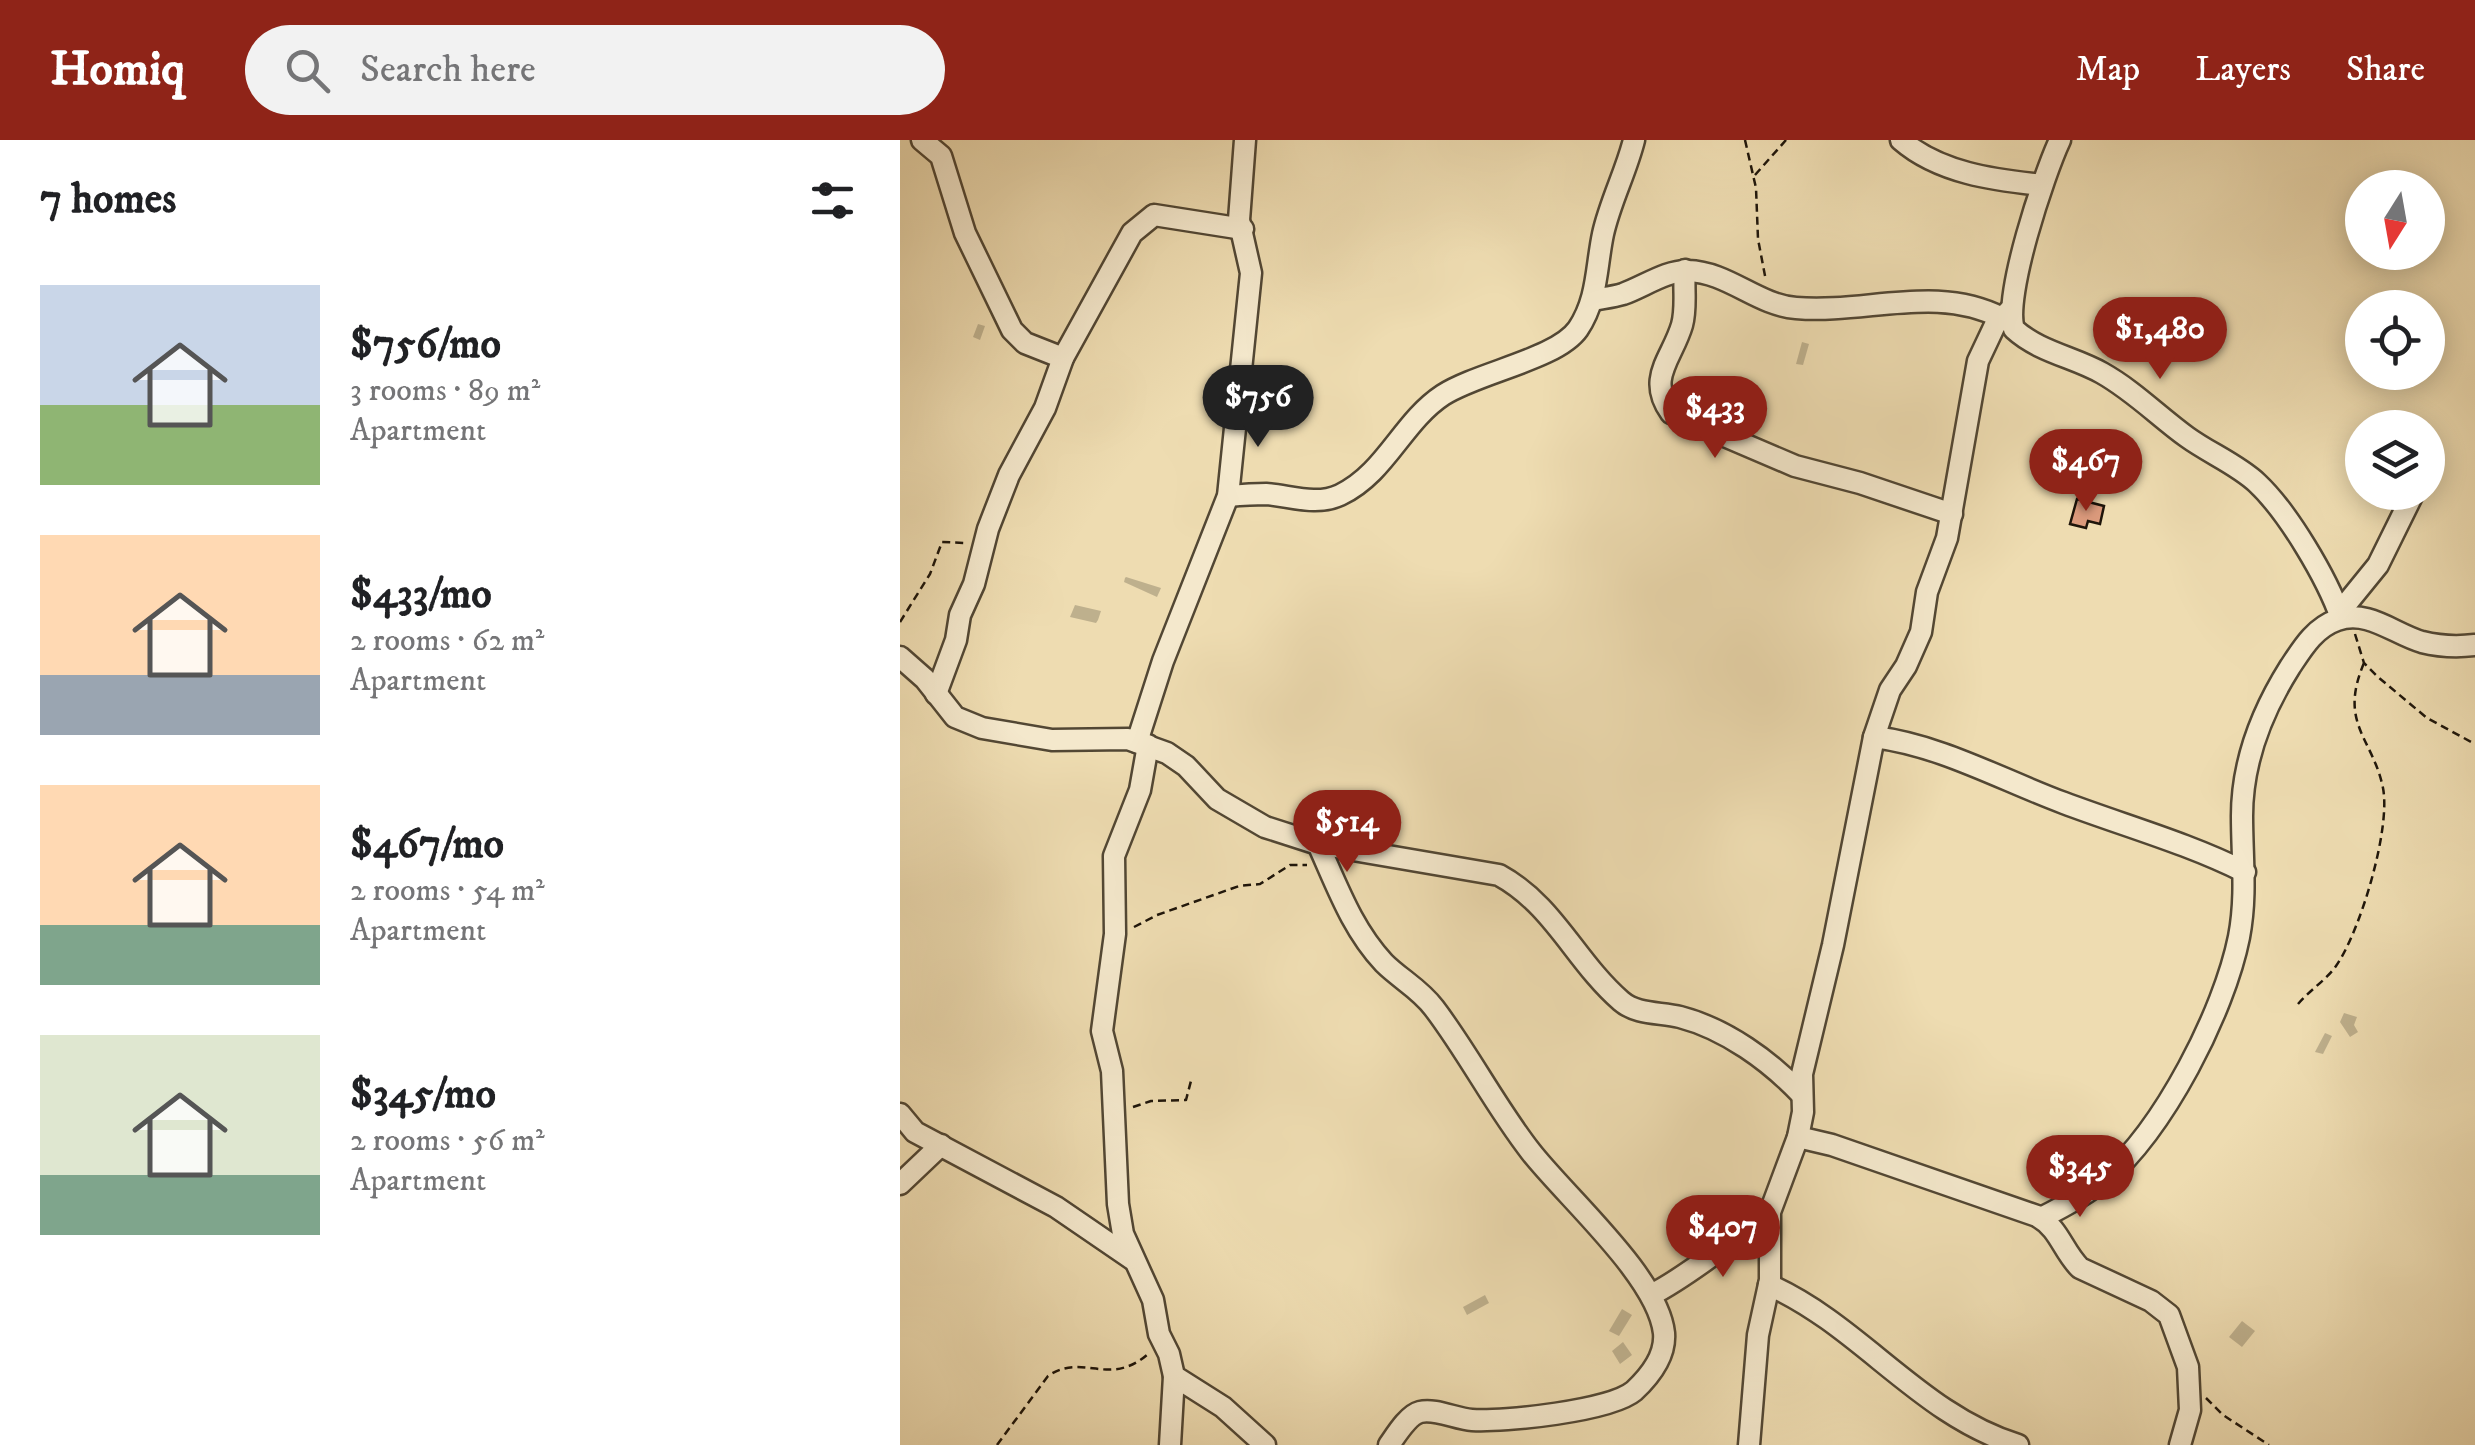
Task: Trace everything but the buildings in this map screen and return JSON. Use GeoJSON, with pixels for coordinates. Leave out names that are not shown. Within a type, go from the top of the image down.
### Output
{"type":"FeatureCollection","features":[{"type":"Feature","properties":{"kind":"street"},"geometry":{"type":"LineString","coordinates":[[922,140],[942,156],[965,233],[1012,330],[1025,343],[1063,358]]}},
{"type":"Feature","properties":{"kind":"street"},"geometry":{"type":"LineString","coordinates":[[1170,1445],[1174,1376],[1170,1354],[1159,1334],[1153,1300],[1123,1234],[1112,1071],[1102,1031],[1115,934],[1114,856],[1140,790],[1142,744],[1162,661],[1228,496],[1251,273],[1239,206],[1245,140]]}},
{"type":"Feature","properties":{"kind":"street"},"geometry":{"type":"LineString","coordinates":[[1228,496],[1266,494],[1314,501],[1339,496],[1371,476],[1422,413],[1441,396],[1570,340],[1592,300],[1603,234],[1634,140]]}},
{"type":"Feature","properties":{"kind":"street"},"geometry":{"type":"LineString","coordinates":[[1901,140],[1912,150],[1966,172],[2042,185]]}},
{"type":"Feature","properties":{"kind":"street"},"geometry":{"type":"LineString","coordinates":[[1750,1445],[1758,1335],[1770,1285],[1769,1218],[1798,1137],[1802,1074],[1833,945],[1874,737],[1890,690],[1921,632],[1927,592],[1947,538],[1978,361],[1985,341],[2006,313],[2042,185],[2060,140]]}},
{"type":"Feature","properties":{"kind":"street"},"geometry":{"type":"LineString","coordinates":[[936,694],[956,640],[960,615],[974,584],[988,529],[1010,475],[1045,408],[1063,358],[1132,232],[1154,215],[1243,229]]}},
{"type":"Feature","properties":{"kind":"street"},"geometry":{"type":"LineString","coordinates":[[1592,300],[1620,295],[1685,270],[1731,282],[1776,305],[1832,309],[1916,300],[2006,313]]}},
{"type":"Feature","properties":{"kind":"street"},"geometry":{"type":"LineString","coordinates":[[1685,270],[1682,326],[1664,362],[1660,380],[1663,402],[1671,413],[1794,466],[1952,514]]}},
{"type":"Feature","properties":{"kind":"street"},"geometry":{"type":"LineString","coordinates":[[2006,313],[2014,329],[2026,339],[2116,381],[2188,438],[2255,480],[2275,502],[2345,616],[2382,624],[2422,642],[2475,645]]}},
{"type":"Feature","properties":{"kind":"street"},"geometry":{"type":"LineString","coordinates":[[2041,1218],[2104,1180],[2132,1152],[2178,1082],[2216,1009],[2229,976],[2246,896],[2242,814],[2254,738],[2270,698],[2314,633],[2345,616],[2378,565],[2405,510]]}},
{"type":"Feature","properties":{"kind":"street"},"geometry":{"type":"LineString","coordinates":[[900,658],[925,679],[955,718],[1020,737],[1142,744],[1167,753],[1186,766],[1217,800],[1266,827],[1318,844],[1498,875],[1524,888],[1541,904],[1574,950],[1624,1004],[1681,1017],[1734,1040],[1786,1078],[1802,1096]]}},
{"type":"Feature","properties":{"kind":"street"},"geometry":{"type":"LineString","coordinates":[[1874,737],[1955,759],[2090,813],[2188,846],[2245,872]]}},
{"type":"Feature","properties":{"kind":"street"},"geometry":{"type":"LineString","coordinates":[[1318,844],[1350,916],[1372,948],[1384,964],[1426,998],[1530,1151],[1631,1265],[1651,1295],[1664,1332],[1663,1352],[1630,1394],[1602,1404],[1532,1417],[1469,1420],[1421,1411],[1390,1445]]}},
{"type":"Feature","properties":{"kind":"street"},"geometry":{"type":"LineString","coordinates":[[900,1114],[915,1132],[1056,1207],[1132,1259]]}},
{"type":"Feature","properties":{"kind":"street"},"geometry":{"type":"LineString","coordinates":[[1798,1137],[1832,1145],[2041,1218],[2057,1230],[2070,1258],[2080,1268],[2151,1301],[2170,1315],[2188,1367],[2190,1410],[2180,1445]]}},
{"type":"Feature","properties":{"kind":"street"},"geometry":{"type":"LineString","coordinates":[[900,1184],[941,1145]]}},
{"type":"Feature","properties":{"kind":"street"},"geometry":{"type":"LineString","coordinates":[[1651,1295],[1685,1278],[1731,1239],[1769,1218]]}},
{"type":"Feature","properties":{"kind":"street"},"geometry":{"type":"LineString","coordinates":[[1770,1285],[1796,1297],[1867,1346],[1924,1397],[1988,1436],[2018,1445]]}},
{"type":"Feature","properties":{"kind":"street"},"geometry":{"type":"LineString","coordinates":[[1174,1376],[1224,1407],[1265,1445]]}},
{"type":"Feature","properties":{"kind":"path"},"geometry":{"type":"LineString","coordinates":[[1745,140],[1754,176],[1762,268],[1776,305]]}},
{"type":"Feature","properties":{"kind":"path"},"geometry":{"type":"LineString","coordinates":[[1754,176],[1786,140]]}},
{"type":"Feature","properties":{"kind":"path"},"geometry":{"type":"LineString","coordinates":[[900,622],[930,574],[942,542],[966,542],[988,529]]}},
{"type":"Feature","properties":{"kind":"path"},"geometry":{"type":"LineString","coordinates":[[2345,616],[2364,664],[2427,718],[2475,744]]}},
{"type":"Feature","properties":{"kind":"path"},"geometry":{"type":"LineString","coordinates":[[2298,1004],[2331,972],[2345,951],[2368,895],[2384,818],[2380,775],[2356,724],[2356,690],[2364,664]]}},
{"type":"Feature","properties":{"kind":"path"},"geometry":{"type":"LineString","coordinates":[[1115,934],[1174,908],[1239,886],[1260,884],[1290,865],[1328,866]]}},
{"type":"Feature","properties":{"kind":"path"},"geometry":{"type":"LineString","coordinates":[[1115,1118],[1151,1100],[1186,1100],[1192,1077]]}},
{"type":"Feature","properties":{"kind":"path"},"geometry":{"type":"LineString","coordinates":[[997,1445],[1048,1376],[1060,1368],[1082,1366],[1113,1372],[1125,1368],[1144,1358],[1159,1334]]}},
{"type":"Feature","properties":{"kind":"path"},"geometry":{"type":"LineString","coordinates":[[2204,1396],[2223,1415],[2270,1445]]}}]}
